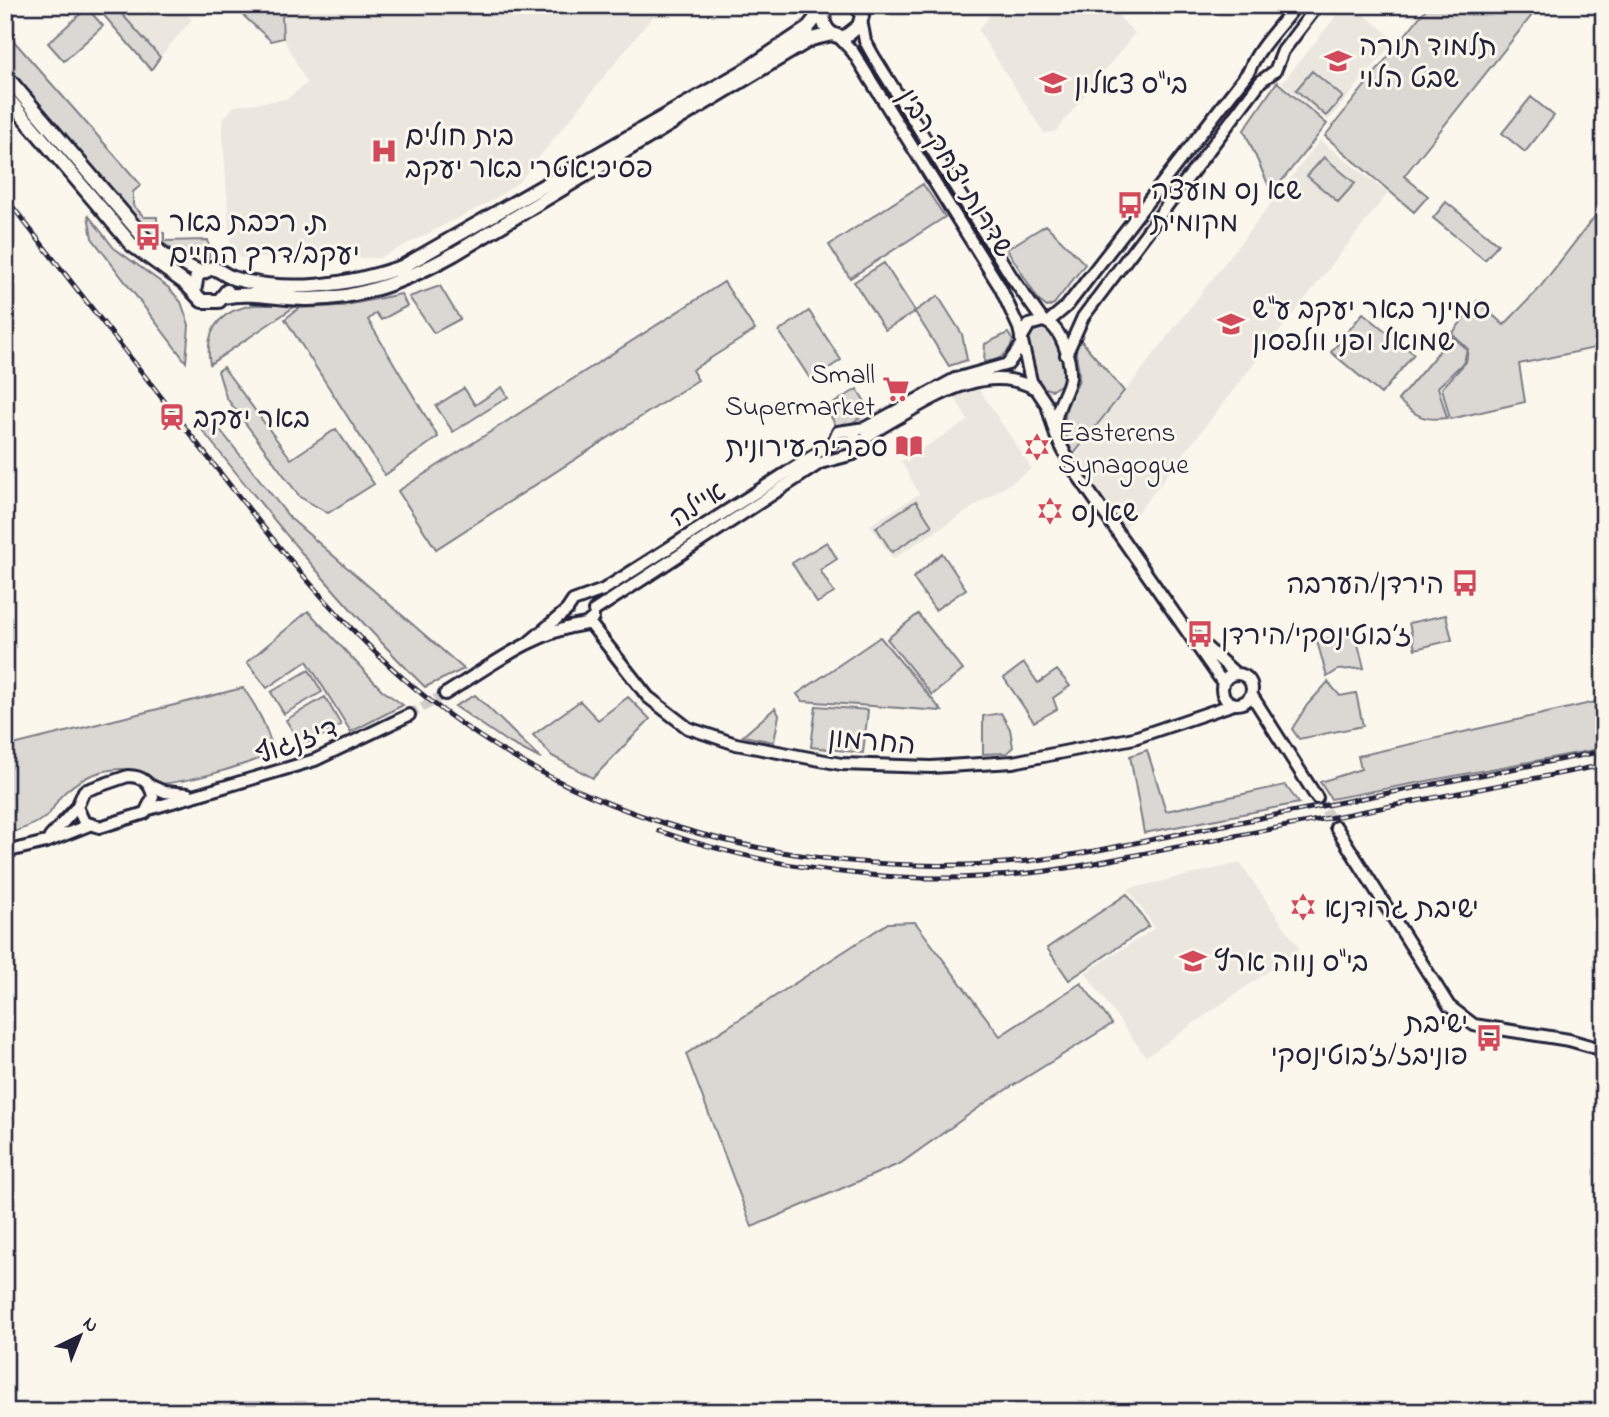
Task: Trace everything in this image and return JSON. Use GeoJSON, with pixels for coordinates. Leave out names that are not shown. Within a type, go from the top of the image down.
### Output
{"type":"FeatureCollection","features":[{"type":"Feature","properties":{"kind":"main road"},"geometry":{"type":"LineString","coordinates":[[826,5],[822,18],[835,35]]}},
{"type":"Feature","properties":{"kind":"main road"},"geometry":{"type":"LineString","coordinates":[[194,292],[194,280],[200,272],[212,268],[244,281],[307,286],[349,282],[402,267],[751,66],[800,35],[826,5]]}},
{"type":"Feature","properties":{"kind":"main road"},"geometry":{"type":"LineString","coordinates":[[5,95],[132,245],[208,303],[241,295],[333,298],[373,290],[408,278],[478,240],[811,39],[856,31],[862,12]]}},
{"type":"Feature","properties":{"kind":"main road"},"geometry":{"type":"LineString","coordinates":[[5,75],[145,239],[165,256],[200,272]]}},
{"type":"Feature","properties":{"kind":"main road"},"geometry":{"type":"LineString","coordinates":[[224,297],[229,287],[225,275]]}},
{"type":"Feature","properties":{"kind":"street"},"geometry":{"type":"LineString","coordinates":[[1066,388],[1053,396],[1013,379],[976,381],[930,400],[859,443],[854,454],[841,455],[834,450],[833,442],[841,430],[864,428],[935,387],[1008,364],[1015,359],[1029,325],[1046,321],[1067,306],[1249,71],[1254,55],[1262,49],[1296,5]]}},
{"type":"Feature","properties":{"kind":"street"},"geometry":{"type":"LineString","coordinates":[[1056,436],[1057,405],[1070,374],[1066,355],[1083,317],[1267,75],[1277,68],[1278,59],[1318,5]]}},
{"type":"Feature","properties":{"kind":"street","name":"שדרות יצחק רבין"},"geometry":{"type":"LineString","coordinates":[[862,12],[863,34],[869,49],[1013,279],[1059,334],[1066,355]]}},
{"type":"Feature","properties":{"kind":"street","name":"שדרות יצחק רבין"},"geometry":{"type":"LineString","coordinates":[[835,35],[853,52],[1000,287],[1019,328],[1021,343],[1036,389],[1047,405],[1056,436],[1080,479],[1171,612]]}},
{"type":"Feature","properties":{"kind":"street"},"geometry":{"type":"LineString","coordinates":[[1262,49],[1274,52],[1278,59]]}},
{"type":"Feature","properties":{"kind":"street"},"geometry":{"type":"LineString","coordinates":[[1252,62],[1258,73],[1267,75]]}},
{"type":"Feature","properties":{"kind":"street"},"geometry":{"type":"LineString","coordinates":[[852,431],[859,443]]}},
{"type":"Feature","properties":{"kind":"street","name":"איילה"},"geometry":{"type":"LineString","coordinates":[[585,599],[833,442]]}},
{"type":"Feature","properties":{"kind":"street","name":"איילה"},"geometry":{"type":"LineString","coordinates":[[592,616],[809,470],[841,455]]}},
{"type":"Feature","properties":{"kind":"street"},"geometry":{"type":"LineString","coordinates":[[445,694],[528,643],[568,610],[573,601],[585,599],[592,616],[528,643]]}},
{"type":"Feature","properties":{"kind":"street"},"geometry":{"type":"LineString","coordinates":[[568,610],[569,618],[575,624]]}},
{"type":"Feature","properties":{"kind":"street"},"geometry":{"type":"LineString","coordinates":[[1171,612],[1236,674],[1249,681],[1251,694],[1273,734],[1317,798]]}},
{"type":"Feature","properties":{"kind":"street"},"geometry":{"type":"LineString","coordinates":[[1171,612],[1222,686],[1224,697],[1237,704],[1273,734]]}},
{"type":"Feature","properties":{"kind":"street","name":"החרמון"},"geometry":{"type":"LineString","coordinates":[[592,616],[648,697],[688,728],[736,744],[841,764],[931,768],[1013,762],[1134,738],[1237,704]]}},
{"type":"Feature","properties":{"kind":"street"},"geometry":{"type":"LineString","coordinates":[[1222,686],[1236,674]]}},
{"type":"Feature","properties":{"kind":"street","name":"החרמון"},"geometry":{"type":"LineString","coordinates":[[1195,717],[1216,698],[1222,686]]}},
{"type":"Feature","properties":{"kind":"street"},"geometry":{"type":"LineString","coordinates":[[1237,704],[1251,694]]}},
{"type":"Feature","properties":{"kind":"street","name":"דיזנגוף"},"geometry":{"type":"LineString","coordinates":[[149,808],[315,760],[408,715]]}},
{"type":"Feature","properties":{"kind":"street"},"geometry":{"type":"LineString","coordinates":[[5,852],[46,842],[89,825],[106,826],[139,816],[149,808],[153,797],[149,785],[140,778],[128,776],[89,788],[80,796],[77,807],[46,842]]}},
{"type":"Feature","properties":{"kind":"street","name":"דיזנגוף"},"geometry":{"type":"LineString","coordinates":[[149,785],[165,792],[194,794]]}},
{"type":"Feature","properties":{"kind":"street"},"geometry":{"type":"LineString","coordinates":[[77,807],[81,818],[89,825]]}},
{"type":"Feature","properties":{"kind":"street"},"geometry":{"type":"LineString","coordinates":[[1336,827],[1449,1006],[1461,1017],[1474,1025],[1569,1040],[1604,1050]]}},
{"type":"Feature","properties":{"kind":"shaded area"},"geometry":{"type":"Polygon","coordinates":[[[95,5],[114,5],[160,57],[151,70],[95,5]]]}},
{"type":"Feature","properties":{"kind":"shaded area"},"geometry":{"type":"Polygon","coordinates":[[[114,5],[176,5],[192,19],[160,57],[114,5]]]}},
{"type":"Feature","properties":{"kind":"shaded area"},"geometry":{"type":"Polygon","coordinates":[[[232,5],[286,5],[282,18],[283,38],[271,41],[232,5]]]}},
{"type":"Feature","properties":{"kind":"shaded area","name":"בית חולים פסיכיאטרי באר יעקב"},"geometry":{"type":"Polygon","coordinates":[[[277,5],[662,5],[520,181],[490,202],[379,258],[240,258],[230,242],[222,121],[234,106],[287,99],[307,83],[279,30],[277,5]]]}},
{"type":"Feature","properties":{"kind":"shaded area","name":"בי\"ס צאלון"},"geometry":{"type":"Polygon","coordinates":[[[999,5],[1128,5],[1119,17],[1135,33],[1055,132],[1044,133],[978,30],[999,5]]]}},
{"type":"Feature","properties":{"kind":"shaded area","name":"תלמוד תורה שבט הלוי"},"geometry":{"type":"Polygon","coordinates":[[[1345,5],[1353,5],[1395,40],[1328,121],[1282,83],[1345,5]]]}},
{"type":"Feature","properties":{"kind":"shaded area"},"geometry":{"type":"Polygon","coordinates":[[[1429,5],[1540,5],[1404,176],[1428,196],[1414,212],[1325,136],[1429,5]]]}},
{"type":"Feature","properties":{"kind":"shaded area"},"geometry":{"type":"Polygon","coordinates":[[[87,8],[103,26],[64,61],[48,43],[87,8]]]}},
{"type":"Feature","properties":{"kind":"shaded area"},"geometry":{"type":"Polygon","coordinates":[[[5,31],[141,185],[133,192],[133,205],[144,217],[157,217],[157,232],[164,233],[164,241],[208,240],[209,256],[206,266],[199,267],[142,229],[99,184],[5,65],[5,31]]]}},
{"type":"Feature","properties":{"kind":"shaded area"},"geometry":{"type":"Polygon","coordinates":[[[1312,71],[1343,97],[1326,116],[1296,90],[1312,71]]]}},
{"type":"Feature","properties":{"kind":"shaded area"},"geometry":{"type":"Polygon","coordinates":[[[1277,82],[1327,124],[1272,193],[1244,130],[1277,82]]]}},
{"type":"Feature","properties":{"kind":"shaded area"},"geometry":{"type":"Polygon","coordinates":[[[1531,97],[1554,116],[1525,152],[1502,133],[1531,97]]]}},
{"type":"Feature","properties":{"kind":"shaded area","name":"סמינר באר יעקב ע\"ש שמואל ופני וולפסון"},"geometry":{"type":"Polygon","coordinates":[[[1320,140],[1388,193],[1124,530],[1075,456],[1320,140]]]}},
{"type":"Feature","properties":{"kind":"shaded area"},"geometry":{"type":"Polygon","coordinates":[[[1324,157],[1355,183],[1338,202],[1307,176],[1324,157]]]}},
{"type":"Feature","properties":{"kind":"shaded area"},"geometry":{"type":"Polygon","coordinates":[[[923,184],[945,217],[850,278],[829,245],[923,184]]]}},
{"type":"Feature","properties":{"kind":"shaded area"},"geometry":{"type":"Polygon","coordinates":[[[1446,202],[1498,244],[1485,260],[1433,218],[1446,202]]]}},
{"type":"Feature","properties":{"kind":"shaded area"},"geometry":{"type":"Polygon","coordinates":[[[1603,206],[1604,346],[1519,364],[1525,402],[1450,419],[1442,388],[1466,362],[1468,349],[1452,334],[1477,301],[1504,325],[1537,291],[1603,206]]]}},
{"type":"Feature","properties":{"kind":"shaded area"},"geometry":{"type":"Polygon","coordinates":[[[88,215],[114,248],[169,288],[181,302],[189,325],[186,362],[92,238],[88,215]]]}},
{"type":"Feature","properties":{"kind":"shaded area"},"geometry":{"type":"Polygon","coordinates":[[[1046,225],[1085,264],[1054,304],[1047,307],[1039,301],[1007,249],[1046,225]]]}},
{"type":"Feature","properties":{"kind":"shaded area"},"geometry":{"type":"Polygon","coordinates":[[[884,263],[915,311],[938,296],[962,334],[967,360],[949,366],[915,312],[885,330],[854,282],[884,263]]]}},
{"type":"Feature","properties":{"kind":"shaded area"},"geometry":{"type":"Polygon","coordinates":[[[724,282],[755,330],[692,370],[698,380],[436,549],[398,491],[724,282]]]}},
{"type":"Feature","properties":{"kind":"shaded area"},"geometry":{"type":"Polygon","coordinates":[[[440,286],[460,319],[434,333],[409,297],[440,286]]]}},
{"type":"Feature","properties":{"kind":"shaded area"},"geometry":{"type":"Polygon","coordinates":[[[401,294],[407,306],[381,320],[376,313],[368,320],[438,437],[385,475],[285,319],[299,308],[342,306],[401,294]]]}},
{"type":"Feature","properties":{"kind":"shaded area"},"geometry":{"type":"Polygon","coordinates":[[[253,305],[297,305],[210,364],[209,341],[216,324],[231,312],[253,305]]]}},
{"type":"Feature","properties":{"kind":"shaded area"},"geometry":{"type":"Polygon","coordinates":[[[809,311],[841,360],[811,380],[779,331],[809,311]]]}},
{"type":"Feature","properties":{"kind":"shaded area"},"geometry":{"type":"Polygon","coordinates":[[[1363,313],[1414,354],[1381,394],[1331,352],[1363,313]]]}},
{"type":"Feature","properties":{"kind":"shaded area"},"geometry":{"type":"Polygon","coordinates":[[[1042,324],[1053,336],[1064,360],[1062,384],[1052,390],[1040,387],[1025,344],[1029,332],[1042,324]]]}},
{"type":"Feature","properties":{"kind":"shaded area"},"geometry":{"type":"Polygon","coordinates":[[[1008,333],[1013,341],[1005,354],[984,362],[985,344],[1008,333]]]}},
{"type":"Feature","properties":{"kind":"shaded area"},"geometry":{"type":"Polygon","coordinates":[[[1452,336],[1467,349],[1464,362],[1438,387],[1447,418],[1432,419],[1420,416],[1398,400],[1452,336]]]}},
{"type":"Feature","properties":{"kind":"shaded area"},"geometry":{"type":"Polygon","coordinates":[[[1079,338],[1124,391],[1073,455],[1065,421],[1069,401],[1079,380],[1076,352],[1079,338]]]}},
{"type":"Feature","properties":{"kind":"shaded area"},"geometry":{"type":"Polygon","coordinates":[[[223,367],[291,459],[336,429],[374,484],[328,513],[300,497],[226,397],[218,371],[223,367]]]}},
{"type":"Feature","properties":{"kind":"shaded area"},"geometry":{"type":"Polygon","coordinates":[[[977,386],[1032,469],[893,559],[870,525],[919,494],[901,461],[968,421],[954,396],[977,386]]]}},
{"type":"Feature","properties":{"kind":"shaded area"},"geometry":{"type":"Polygon","coordinates":[[[502,387],[508,397],[453,432],[436,406],[464,388],[475,405],[502,387]]]}},
{"type":"Feature","properties":{"kind":"shaded area"},"geometry":{"type":"Polygon","coordinates":[[[857,389],[871,411],[839,431],[826,408],[857,389]]]}},
{"type":"Feature","properties":{"kind":"shaded area"},"geometry":{"type":"Polygon","coordinates":[[[206,412],[290,518],[464,669],[425,687],[335,591],[222,456],[195,421],[206,412]]]}},
{"type":"Feature","properties":{"kind":"shaded area"},"geometry":{"type":"Polygon","coordinates":[[[916,501],[932,526],[892,552],[876,527],[916,501]]]}},
{"type":"Feature","properties":{"kind":"shaded area"},"geometry":{"type":"Polygon","coordinates":[[[827,542],[837,559],[820,570],[834,593],[817,603],[792,563],[827,542]]]}},
{"type":"Feature","properties":{"kind":"shaded area"},"geometry":{"type":"Polygon","coordinates":[[[942,553],[966,589],[935,610],[913,578],[942,553]]]}},
{"type":"Feature","properties":{"kind":"shaded area"},"geometry":{"type":"Polygon","coordinates":[[[308,611],[382,690],[403,705],[351,732],[307,661],[267,688],[247,662],[308,611]]]}},
{"type":"Feature","properties":{"kind":"shaded area"},"geometry":{"type":"Polygon","coordinates":[[[918,614],[963,670],[932,695],[887,639],[918,614]]]}},
{"type":"Feature","properties":{"kind":"shaded area"},"geometry":{"type":"Polygon","coordinates":[[[1446,615],[1452,640],[1415,649],[1409,623],[1446,615]]]}},
{"type":"Feature","properties":{"kind":"shaded area"},"geometry":{"type":"Polygon","coordinates":[[[1355,632],[1364,668],[1338,670],[1327,677],[1317,641],[1355,632]]]}},
{"type":"Feature","properties":{"kind":"shaded area"},"geometry":{"type":"Polygon","coordinates":[[[880,637],[942,711],[802,701],[797,694],[880,637]]]}},
{"type":"Feature","properties":{"kind":"shaded area"},"geometry":{"type":"Polygon","coordinates":[[[1024,663],[1038,683],[1057,670],[1070,686],[1053,698],[1057,709],[1034,722],[1004,678],[1024,663]]]}},
{"type":"Feature","properties":{"kind":"shaded area"},"geometry":{"type":"Polygon","coordinates":[[[309,670],[322,692],[284,714],[271,692],[309,670]]]}},
{"type":"Feature","properties":{"kind":"shaded area"},"geometry":{"type":"Polygon","coordinates":[[[1328,682],[1340,696],[1356,693],[1363,726],[1299,739],[1292,729],[1307,705],[1328,682]]]}},
{"type":"Feature","properties":{"kind":"shaded area"},"geometry":{"type":"Polygon","coordinates":[[[243,688],[262,720],[274,754],[204,776],[160,784],[137,771],[124,769],[97,773],[62,795],[46,817],[5,834],[5,747],[243,688]]]}},
{"type":"Feature","properties":{"kind":"shaded area"},"geometry":{"type":"Polygon","coordinates":[[[475,695],[541,759],[506,741],[455,706],[475,695]]]}},
{"type":"Feature","properties":{"kind":"shaded area"},"geometry":{"type":"Polygon","coordinates":[[[325,697],[341,725],[302,747],[286,720],[325,697]]]}},
{"type":"Feature","properties":{"kind":"shaded area"},"geometry":{"type":"Polygon","coordinates":[[[628,697],[650,719],[593,778],[552,756],[533,735],[580,701],[598,720],[628,697]]]}},
{"type":"Feature","properties":{"kind":"shaded area"},"geometry":{"type":"Polygon","coordinates":[[[1604,700],[1604,748],[1331,799],[1320,782],[1361,769],[1358,756],[1604,700]]]}},
{"type":"Feature","properties":{"kind":"shaded area"},"geometry":{"type":"Polygon","coordinates":[[[816,706],[868,710],[863,753],[811,747],[816,706]]]}},
{"type":"Feature","properties":{"kind":"shaded area"},"geometry":{"type":"Polygon","coordinates":[[[775,708],[779,715],[774,742],[743,736],[775,708]]]}},
{"type":"Feature","properties":{"kind":"shaded area"},"geometry":{"type":"Polygon","coordinates":[[[1001,713],[1010,729],[1013,747],[1007,753],[983,754],[983,716],[1001,713]]]}},
{"type":"Feature","properties":{"kind":"shaded area"},"geometry":{"type":"Polygon","coordinates":[[[1147,750],[1166,811],[1285,785],[1299,803],[1144,833],[1130,756],[1147,750]]]}},
{"type":"Feature","properties":{"kind":"shaded area","name":"בי\"ס נווה ארץ"},"geometry":{"type":"Polygon","coordinates":[[[1240,863],[1300,949],[1146,1057],[1085,973],[1155,928],[1128,889],[1240,863]]]}},
{"type":"Feature","properties":{"kind":"shaded area"},"geometry":{"type":"Polygon","coordinates":[[[1127,894],[1149,926],[1069,980],[1047,948],[1127,894]]]}},
{"type":"Feature","properties":{"kind":"shaded area"},"geometry":{"type":"Polygon","coordinates":[[[915,922],[1000,1036],[1081,983],[1112,1024],[988,1101],[901,1163],[752,1227],[686,1054],[888,923],[915,922]]]}},
{"type":"Feature","properties":{"kind":"tunnel"},"geometry":{"type":"LineString","coordinates":[[409,715],[445,694]]}},
{"type":"Feature","properties":{"kind":"tunnel"},"geometry":{"type":"LineString","coordinates":[[1317,798],[1336,827]]}},
{"type":"Feature","properties":{"kind":"railway"},"geometry":{"type":"LineString","coordinates":[[5,197],[269,535],[374,651],[464,726],[532,767],[603,801],[678,828],[755,847],[833,859],[912,865],[1019,862],[1103,849],[1604,751]]}},
{"type":"Feature","properties":{"kind":"railway"},"geometry":{"type":"LineString","coordinates":[[659,831],[761,859],[867,875],[920,878],[1026,874],[1604,765]]}},
{"type":"Feature","properties":{"kind":"place","name":"תלמוד תורה שבט הלוי"},"geometry":{"type":"Point","coordinates":[1338,61]}},
{"type":"Feature","properties":{"kind":"place","name":"בי\"ס צאלון"},"geometry":{"type":"Point","coordinates":[1053,83]}},
{"type":"Feature","properties":{"kind":"place","name":"בית חולים פסיכיאטרי באר יעקב"},"geometry":{"type":"Point","coordinates":[384,151]}},
{"type":"Feature","properties":{"kind":"place","name":"שא נס מועצה מקומית"},"geometry":{"type":"Point","coordinates":[1130,205]}},
{"type":"Feature","properties":{"kind":"place","name":"ת. רכבת באר יעקב/דרך החיים"},"geometry":{"type":"Point","coordinates":[148,237]}},
{"type":"Feature","properties":{"kind":"place","name":"סמינר באר יעקב ע\"ש שמואל ופני וולפסון"},"geometry":{"type":"Point","coordinates":[1231,324]}},
{"type":"Feature","properties":{"kind":"place","name":"Small Supermarket"},"geometry":{"type":"Point","coordinates":[896,389]}},
{"type":"Feature","properties":{"kind":"place","name":"באר יעקב"},"geometry":{"type":"Point","coordinates":[172,417]}},
{"type":"Feature","properties":{"kind":"place","name":"ספריה עירונית"},"geometry":{"type":"Point","coordinates":[909,446]}},
{"type":"Feature","properties":{"kind":"place","name":"Easterens Synagogue"},"geometry":{"type":"Point","coordinates":[1037,447]}},
{"type":"Feature","properties":{"kind":"place","name":"שא נס"},"geometry":{"type":"Point","coordinates":[1050,511]}},
{"type":"Feature","properties":{"kind":"place","name":"הירדן/הערבה"},"geometry":{"type":"Point","coordinates":[1465,583]}},
{"type":"Feature","properties":{"kind":"place","name":"ז׳בוטינסקי/הירדן"},"geometry":{"type":"Point","coordinates":[1200,634]}},
{"type":"Feature","properties":{"kind":"place","name":"ישיבת גרודנא"},"geometry":{"type":"Point","coordinates":[1303,907]}},
{"type":"Feature","properties":{"kind":"place","name":"בי\"ס נווה ארץ"},"geometry":{"type":"Point","coordinates":[1193,961]}},
{"type":"Feature","properties":{"kind":"place","name":"ישיבת פוניבז/ז׳בוטינסקי"},"geometry":{"type":"Point","coordinates":[1489,1038]}}]}
